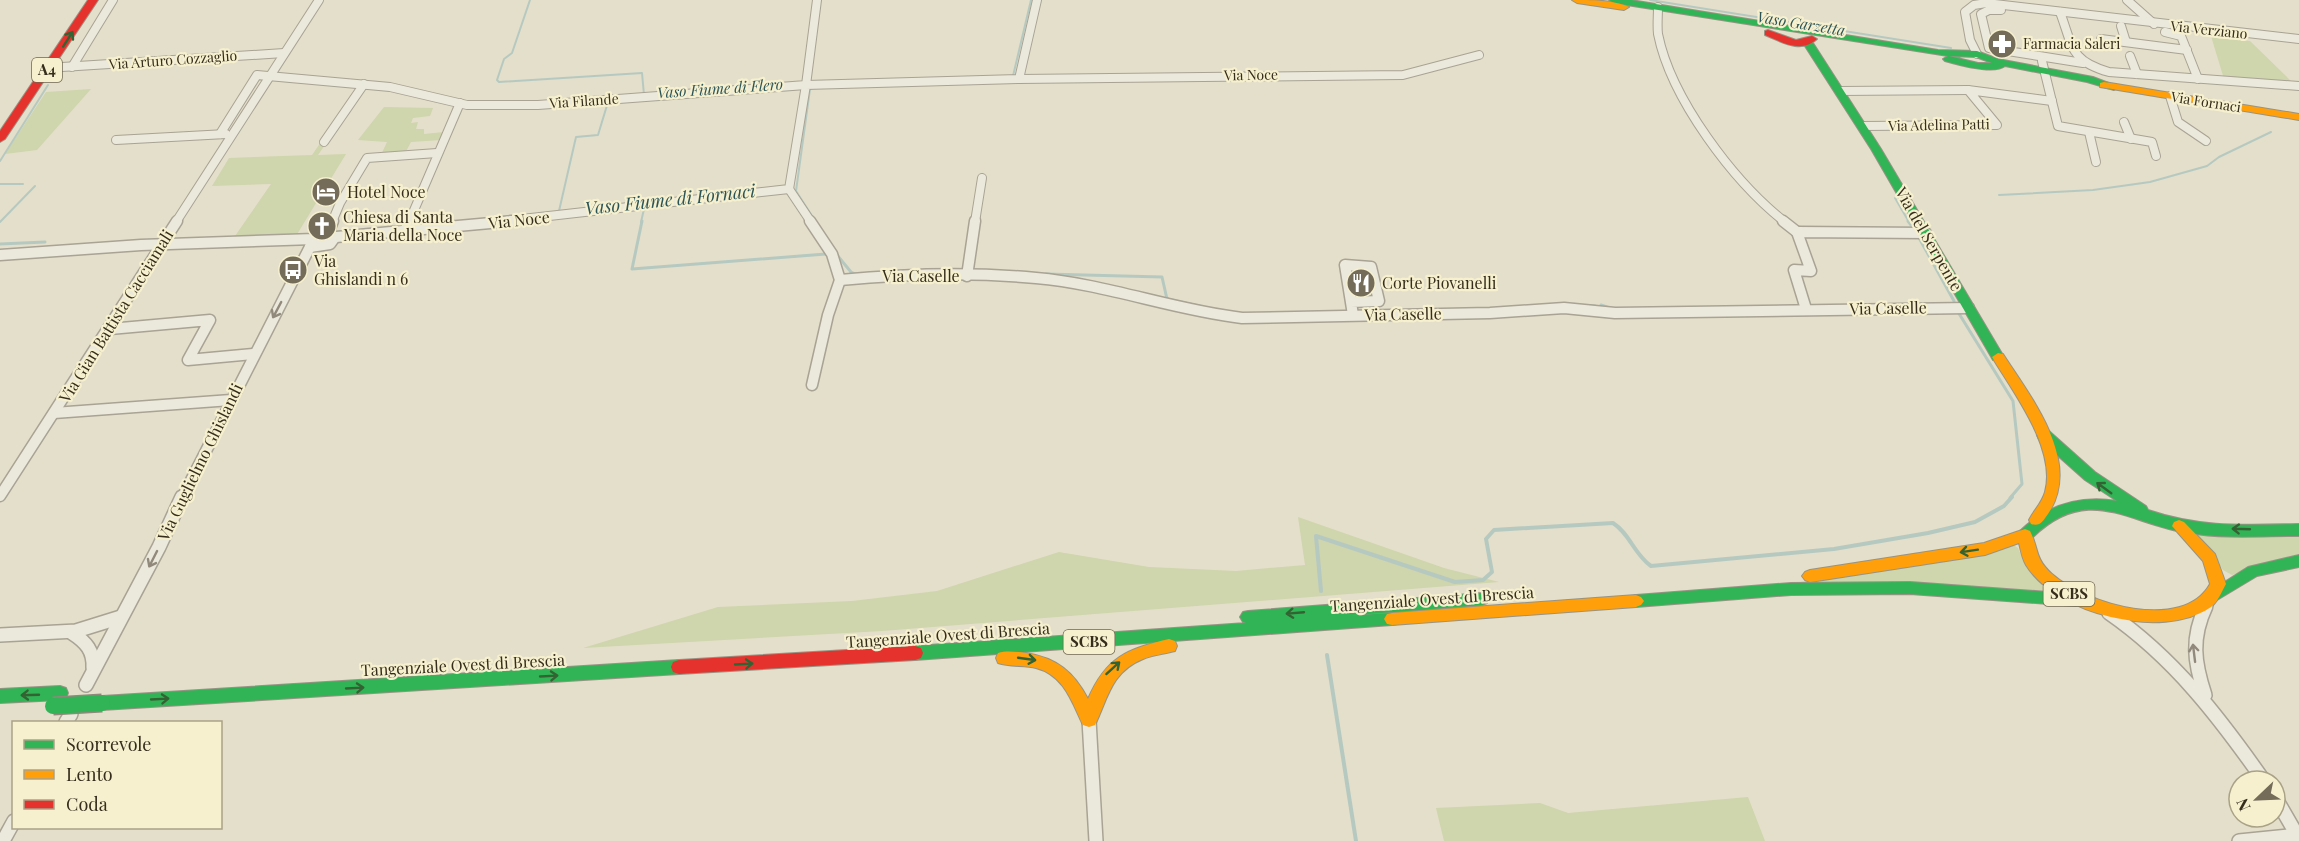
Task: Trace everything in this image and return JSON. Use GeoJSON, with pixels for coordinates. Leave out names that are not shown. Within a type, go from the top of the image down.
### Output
{"type":"FeatureCollection","features":[{"type":"Feature","properties":{"kind":"main road","name":"A4"},"geometry":{"type":"LineString","coordinates":[[0,116],[79,0]]}},
{"type":"Feature","properties":{"kind":"main road","name":"A4"},"geometry":{"type":"LineString","coordinates":[[0,140],[93,0]]}},
{"type":"Feature","properties":{"kind":"main road"},"geometry":{"type":"LineString","coordinates":[[1577,0],[1657,10]]}},
{"type":"Feature","properties":{"kind":"main road"},"geometry":{"type":"LineString","coordinates":[[1614,0],[1657,10]]}},
{"type":"Feature","properties":{"kind":"main road","name":"Via Fornaci"},"geometry":{"type":"LineString","coordinates":[[1657,10],[1785,33],[1807,42],[1974,55],[2043,67],[2114,87],[2299,117]]}},
{"type":"Feature","properties":{"kind":"main road","name":"Via del Serpente"},"geometry":{"type":"LineString","coordinates":[[1807,42],[1862,126],[1926,233],[2038,429],[2053,464],[2053,497],[2036,520]]}},
{"type":"Feature","properties":{"kind":"main road","name":"Via del Serpente"},"geometry":{"type":"LineString","coordinates":[[2038,429],[2068,461],[2108,492],[2154,517]]}},
{"type":"Feature","properties":{"kind":"main road"},"geometry":{"type":"LineString","coordinates":[[2025,535],[2036,520],[2056,510],[2082,504],[2127,508],[2179,526],[2299,530]]}},
{"type":"Feature","properties":{"kind":"main road"},"geometry":{"type":"LineString","coordinates":[[2179,526],[2211,554],[2221,573],[2217,594]]}},
{"type":"Feature","properties":{"kind":"main road","name":"Tangenziale Ovest di Brescia"},"geometry":{"type":"LineString","coordinates":[[0,708],[56,700],[1089,630],[1370,606],[1785,578],[1831,574],[1985,549],[2025,535],[2033,562],[2052,583],[2076,600],[2107,612],[2148,617],[2188,614],[2206,606]]}},
{"type":"Feature","properties":{"kind":"main road"},"geometry":{"type":"LineString","coordinates":[[2206,606],[2217,594],[2253,571],[2299,561]]}},
{"type":"Feature","properties":{"kind":"main road","name":"Tangenziale Ovest di Brescia"},"geometry":{"type":"LineString","coordinates":[[105,697],[864,657],[1822,587],[1910,588],[2076,600]]}},
{"type":"Feature","properties":{"kind":"main road"},"geometry":{"type":"LineString","coordinates":[[1089,720],[1104,678],[1113,666],[1129,656],[1152,649],[1229,639],[1275,628]]}},
{"type":"Feature","properties":{"kind":"main road"},"geometry":{"type":"LineString","coordinates":[[864,657],[899,662],[1008,658],[1049,664],[1073,681],[1089,720]]}},
{"type":"Feature","properties":{"kind":"main road","name":"Tangenziale Ovest di Brescia"},"geometry":{"type":"LineString","coordinates":[[0,696],[56,700]]}},
{"type":"Feature","properties":{"kind":"street"},"geometry":{"type":"LineString","coordinates":[[72,67],[113,0]]}},
{"type":"Feature","properties":{"kind":"street","name":"Via Gian Battista Cacciamali"},"geometry":{"type":"LineString","coordinates":[[0,496],[110,329],[161,244],[319,0]]}},
{"type":"Feature","properties":{"kind":"street"},"geometry":{"type":"LineString","coordinates":[[812,385],[828,315],[840,280],[832,254],[789,189],[817,0]]}},
{"type":"Feature","properties":{"kind":"street"},"geometry":{"type":"LineString","coordinates":[[1019,79],[1037,0]]}},
{"type":"Feature","properties":{"kind":"street","name":"Via Verziano"},"geometry":{"type":"LineString","coordinates":[[2127,0],[2154,24],[2299,39]]}},
{"type":"Feature","properties":{"kind":"street"},"geometry":{"type":"LineString","coordinates":[[1974,55],[1965,12],[1968,8],[1980,4],[2062,15],[2181,36],[2198,79]]}},
{"type":"Feature","properties":{"kind":"street"},"geometry":{"type":"LineString","coordinates":[[1657,10],[1659,34],[1672,77],[1683,99],[1742,182],[1771,212],[1797,232],[1811,271],[1794,270],[1806,309]]}},
{"type":"Feature","properties":{"kind":"street"},"geometry":{"type":"LineString","coordinates":[[2084,63],[2043,67],[1989,48],[1981,14],[1989,10],[2154,24]]}},
{"type":"Feature","properties":{"kind":"street"},"geometry":{"type":"LineString","coordinates":[[2062,15],[2076,57],[2084,63],[2109,72],[2299,86]]}},
{"type":"Feature","properties":{"kind":"street"},"geometry":{"type":"LineString","coordinates":[[1966,20],[1982,22]]}},
{"type":"Feature","properties":{"kind":"street"},"geometry":{"type":"LineString","coordinates":[[2121,26],[2126,42]]}},
{"type":"Feature","properties":{"kind":"street"},"geometry":{"type":"LineString","coordinates":[[2101,39],[2187,50]]}},
{"type":"Feature","properties":{"kind":"street","name":"Via Arturo Cozzaglio"},"geometry":{"type":"LineString","coordinates":[[62,67],[284,53]]}},
{"type":"Feature","properties":{"kind":"street","name":"Via Noce"},"geometry":{"type":"LineString","coordinates":[[806,85],[1019,79],[1403,75],[1479,55]]}},
{"type":"Feature","properties":{"kind":"street"},"geometry":{"type":"LineString","coordinates":[[2130,56],[2137,74]]}},
{"type":"Feature","properties":{"kind":"street"},"geometry":{"type":"LineString","coordinates":[[2043,67],[2058,126],[2152,142],[2156,156]]}},
{"type":"Feature","properties":{"kind":"street","name":"Via Gian Battista Cacciamali"},"geometry":{"type":"LineString","coordinates":[[220,134],[257,75],[270,75]]}},
{"type":"Feature","properties":{"kind":"street","name":"Via Filande"},"geometry":{"type":"LineString","coordinates":[[270,75],[402,89],[467,105],[538,105],[806,85]]}},
{"type":"Feature","properties":{"kind":"street"},"geometry":{"type":"LineString","coordinates":[[324,142],[364,84]]}},
{"type":"Feature","properties":{"kind":"street"},"geometry":{"type":"LineString","coordinates":[[1840,91],[1968,90]]}},
{"type":"Feature","properties":{"kind":"street","name":"Via Adelina Patti"},"geometry":{"type":"LineString","coordinates":[[1968,90],[2052,101]]}},
{"type":"Feature","properties":{"kind":"street","name":"Via Adelina Patti"},"geometry":{"type":"LineString","coordinates":[[1862,126],[1997,125],[1968,90]]}},
{"type":"Feature","properties":{"kind":"street"},"geometry":{"type":"LineString","coordinates":[[2170,96],[2178,122],[2206,141]]}},
{"type":"Feature","properties":{"kind":"street"},"geometry":{"type":"LineString","coordinates":[[405,231],[460,103]]}},
{"type":"Feature","properties":{"kind":"street"},"geometry":{"type":"LineString","coordinates":[[2124,122],[2130,139]]}},
{"type":"Feature","properties":{"kind":"street"},"geometry":{"type":"LineString","coordinates":[[2089,132],[2096,162]]}},
{"type":"Feature","properties":{"kind":"street"},"geometry":{"type":"LineString","coordinates":[[116,140],[232,135]]}},
{"type":"Feature","properties":{"kind":"street"},"geometry":{"type":"LineString","coordinates":[[330,237],[340,203],[367,158],[437,153]]}},
{"type":"Feature","properties":{"kind":"street"},"geometry":{"type":"LineString","coordinates":[[967,276],[982,178]]}},
{"type":"Feature","properties":{"kind":"street","name":"Via Noce"},"geometry":{"type":"LineString","coordinates":[[312,243],[330,244],[330,237],[405,231],[789,189]]}},
{"type":"Feature","properties":{"kind":"street"},"geometry":{"type":"LineString","coordinates":[[1797,232],[1926,233]]}},
{"type":"Feature","properties":{"kind":"street"},"geometry":{"type":"LineString","coordinates":[[0,255],[161,244],[312,243]]}},
{"type":"Feature","properties":{"kind":"street","name":"Via Guglielmo Ghislandi"},"geometry":{"type":"LineString","coordinates":[[72,633],[90,648],[94,658],[89,679],[159,547],[253,354],[312,243]]}},
{"type":"Feature","properties":{"kind":"street"},"geometry":{"type":"LineString","coordinates":[[1351,302],[1379,302],[1371,267],[1345,265],[1353,315]]}},
{"type":"Feature","properties":{"kind":"street","name":"Via Caselle"},"geometry":{"type":"LineString","coordinates":[[840,280],[897,275],[1036,278],[1066,282],[1227,317],[1490,313],[1564,308],[1615,313],[1969,308]]}},
{"type":"Feature","properties":{"kind":"street"},"geometry":{"type":"LineString","coordinates":[[110,329],[210,320],[188,360],[253,354]]}},
{"type":"Feature","properties":{"kind":"street"},"geometry":{"type":"LineString","coordinates":[[54,413],[231,400]]}},
{"type":"Feature","properties":{"kind":"street"},"geometry":{"type":"LineString","coordinates":[[2206,606],[2195,627],[2192,645],[2207,701]]}},
{"type":"Feature","properties":{"kind":"street"},"geometry":{"type":"LineString","coordinates":[[2107,612],[2141,633],[2161,650],[2207,701],[2255,769]]}},
{"type":"Feature","properties":{"kind":"street"},"geometry":{"type":"LineString","coordinates":[[0,635],[72,633],[99,627],[121,617]]}},
{"type":"Feature","properties":{"kind":"street"},"geometry":{"type":"LineString","coordinates":[[1089,720],[1096,841]]}},
{"type":"Feature","properties":{"kind":"street"},"geometry":{"type":"LineString","coordinates":[[2238,841],[2298,836],[2287,817]]}},
{"type":"Feature","properties":{"kind":"street"},"geometry":{"type":"LineString","coordinates":[[3,841],[12,825]]}},
{"type":"Feature","properties":{"kind":"green space"},"geometry":{"type":"Polygon","coordinates":[[[2211,36],[2250,41],[2293,83],[2224,79],[2211,36]]]}},
{"type":"Feature","properties":{"kind":"green space"},"geometry":{"type":"Polygon","coordinates":[[[91,89],[37,150],[5,154],[46,92],[91,89]]]}},
{"type":"Feature","properties":{"kind":"green space"},"geometry":{"type":"Polygon","coordinates":[[[384,107],[433,108],[430,116],[413,118],[411,123],[418,122],[416,129],[424,129],[424,134],[444,132],[441,140],[411,142],[404,155],[381,155],[387,142],[358,140],[384,107]]]}},
{"type":"Feature","properties":{"kind":"green space"},"geometry":{"type":"Polygon","coordinates":[[[321,142],[327,142],[318,155],[346,154],[296,236],[235,236],[271,184],[212,186],[229,158],[312,155],[321,142]]]}},
{"type":"Feature","properties":{"kind":"green space"},"geometry":{"type":"Polygon","coordinates":[[[1298,517],[1444,568],[1499,582],[882,631],[583,648],[718,607],[852,601],[937,591],[1059,552],[1149,567],[1236,571],[1305,565],[1298,517]]]}},
{"type":"Feature","properties":{"kind":"green space"},"geometry":{"type":"Polygon","coordinates":[[[2195,532],[2299,535],[2299,554],[2232,575],[2223,570],[2195,532]]]}},
{"type":"Feature","properties":{"kind":"green space"},"geometry":{"type":"Polygon","coordinates":[[[2010,543],[2018,548],[2028,567],[2053,591],[1800,582],[2010,543]]]}},
{"type":"Feature","properties":{"kind":"green space"},"geometry":{"type":"Polygon","coordinates":[[[1748,797],[1765,841],[1444,841],[1436,808],[1540,803],[1568,813],[1748,797]]]}},
{"type":"Feature","properties":{"kind":"waterway","name":"Vaso Fiume di Flero"},"geometry":{"type":"LineString","coordinates":[[530,0],[512,53],[504,59],[497,80],[499,82],[642,73],[644,95]]}},
{"type":"Feature","properties":{"kind":"waterway","name":"Vaso Fiume di Flero"},"geometry":{"type":"LineString","coordinates":[[1013,76],[1031,0]]}},
{"type":"Feature","properties":{"kind":"waterway","name":"Vaso Garzetta"},"geometry":{"type":"LineString","coordinates":[[1650,0],[1951,48]]}},
{"type":"Feature","properties":{"kind":"waterway","name":"Vaso Fiume di Fornaci"},"geometry":{"type":"LineString","coordinates":[[0,161],[48,85]]}},
{"type":"Feature","properties":{"kind":"waterway"},"geometry":{"type":"LineString","coordinates":[[810,89],[796,191],[814,219]]}},
{"type":"Feature","properties":{"kind":"waterway"},"geometry":{"type":"LineString","coordinates":[[559,211],[576,137],[598,135],[608,102]]}},
{"type":"Feature","properties":{"kind":"waterway","name":"Vaso Fiume di Fornaci"},"geometry":{"type":"LineString","coordinates":[[1999,195],[2093,190],[2150,182],[2207,166],[2219,157],[2271,132]]}},
{"type":"Feature","properties":{"kind":"waterway","name":"Vaso Fiume di Fornaci"},"geometry":{"type":"LineString","coordinates":[[0,184],[23,184]]}},
{"type":"Feature","properties":{"kind":"waterway","name":"Vaso Fiume di Fornaci"},"geometry":{"type":"LineString","coordinates":[[0,222],[35,186]]}},
{"type":"Feature","properties":{"kind":"waterway","name":"Vaso Fiume di Fornaci"},"geometry":{"type":"LineString","coordinates":[[1895,198],[1909,222]]}},
{"type":"Feature","properties":{"kind":"waterway","name":"Vaso Fiume di Fornaci"},"geometry":{"type":"LineString","coordinates":[[631,203],[660,199]]}},
{"type":"Feature","properties":{"kind":"waterway","name":"Vaso Fiume di Fornaci"},"geometry":{"type":"LineString","coordinates":[[641,222],[644,209]]}},
{"type":"Feature","properties":{"kind":"waterway","name":"Vaso Fiume di Fornaci"},"geometry":{"type":"LineString","coordinates":[[642,221],[632,269],[826,254]]}},
{"type":"Feature","properties":{"kind":"waterway","name":"Vaso Fiume di Fornaci"},"geometry":{"type":"LineString","coordinates":[[1908,221],[1911,225]]}},
{"type":"Feature","properties":{"kind":"waterway","name":"Vaso Fiume di Fornaci"},"geometry":{"type":"LineString","coordinates":[[1918,236],[1954,301]]}},
{"type":"Feature","properties":{"kind":"waterway","name":"Vaso Fiume di Fornaci"},"geometry":{"type":"LineString","coordinates":[[0,244],[45,242]]}},
{"type":"Feature","properties":{"kind":"waterway","name":"Vaso Fiume di Fornaci"},"geometry":{"type":"LineString","coordinates":[[837,255],[851,272],[857,275]]}},
{"type":"Feature","properties":{"kind":"waterway","name":"Vaso Fiume di Fornaci"},"geometry":{"type":"LineString","coordinates":[[1046,274],[1162,277],[1167,299],[1203,307]]}},
{"type":"Feature","properties":{"kind":"waterway","name":"Vaso Fiume di Fornaci"},"geometry":{"type":"LineString","coordinates":[[1576,305],[1595,306]]}},
{"type":"Feature","properties":{"kind":"waterway","name":"Vaso Fiume di Fornaci"},"geometry":{"type":"LineString","coordinates":[[1601,305],[1613,309]]}},
{"type":"Feature","properties":{"kind":"waterway"},"geometry":{"type":"LineString","coordinates":[[1958,312],[2013,401],[2022,484],[2010,498]]}},
{"type":"Feature","properties":{"kind":"waterway"},"geometry":{"type":"LineString","coordinates":[[1321,591],[1316,536],[1455,582],[1483,580],[1492,572],[1486,539],[1494,530],[1613,523],[1651,566],[1834,549],[1928,533],[1975,522],[2004,506],[2012,497]]}},
{"type":"Feature","properties":{"kind":"waterway"},"geometry":{"type":"LineString","coordinates":[[1327,655],[1356,841]]}},
{"type":"Feature","properties":{"kind":"traffic: fast"},"geometry":{"type":"LineString","coordinates":[[1614,0],[1938,53],[1977,54],[1996,61],[2089,79],[2114,87]]}},
{"type":"Feature","properties":{"kind":"traffic: fast"},"geometry":{"type":"LineString","coordinates":[[1808,43],[1876,149],[1998,357]]}},
{"type":"Feature","properties":{"kind":"traffic: fast"},"geometry":{"type":"LineString","coordinates":[[1948,59],[1978,66],[2000,66]]}},
{"type":"Feature","properties":{"kind":"traffic: fast"},"geometry":{"type":"LineString","coordinates":[[2044,435],[2090,476],[2141,510]]}},
{"type":"Feature","properties":{"kind":"traffic: fast"},"geometry":{"type":"LineString","coordinates":[[2026,541],[2025,535],[2049,516],[2062,510],[2090,504],[2120,507],[2185,527],[2206,530],[2299,530]]}},
{"type":"Feature","properties":{"kind":"traffic: fast"},"geometry":{"type":"LineString","coordinates":[[2217,594],[2253,571],[2299,561]]}},
{"type":"Feature","properties":{"kind":"traffic: fast"},"geometry":{"type":"LineString","coordinates":[[1636,601],[1791,589],[1910,588],[2076,600]]}},
{"type":"Feature","properties":{"kind":"traffic: fast"},"geometry":{"type":"LineString","coordinates":[[1248,617],[1482,599]]}},
{"type":"Feature","properties":{"kind":"traffic: fast"},"geometry":{"type":"LineString","coordinates":[[915,653],[1392,619]]}},
{"type":"Feature","properties":{"kind":"traffic: fast"},"geometry":{"type":"LineString","coordinates":[[102,703],[679,667]]}},
{"type":"Feature","properties":{"kind":"traffic: fast"},"geometry":{"type":"LineString","coordinates":[[0,696],[60,693]]}},
{"type":"Feature","properties":{"kind":"traffic: fast"},"geometry":{"type":"LineString","coordinates":[[53,706],[102,703]]}},
{"type":"Feature","properties":{"kind":"traffic: slow"},"geometry":{"type":"LineString","coordinates":[[1577,0],[1624,7]]}},
{"type":"Feature","properties":{"kind":"traffic: slow"},"geometry":{"type":"LineString","coordinates":[[2104,85],[2299,117]]}},
{"type":"Feature","properties":{"kind":"traffic: slow"},"geometry":{"type":"LineString","coordinates":[[1998,357],[2036,420],[2051,456],[2054,472],[2053,488],[2049,501],[2036,520]]}},
{"type":"Feature","properties":{"kind":"traffic: slow"},"geometry":{"type":"LineString","coordinates":[[2026,541],[2033,563],[2047,579],[2066,592],[2113,611],[2139,616],[2163,616],[2186,612],[2205,603],[2218,584],[2210,558],[2179,526]]}},
{"type":"Feature","properties":{"kind":"traffic: slow"},"geometry":{"type":"LineString","coordinates":[[1810,576],[1985,549],[2025,535]]}},
{"type":"Feature","properties":{"kind":"traffic: slow"},"geometry":{"type":"LineString","coordinates":[[1392,619],[1636,601]]}},
{"type":"Feature","properties":{"kind":"traffic: slow"},"geometry":{"type":"LineString","coordinates":[[1089,720],[1101,689],[1115,668],[1137,655],[1169,646]]}},
{"type":"Feature","properties":{"kind":"traffic: slow"},"geometry":{"type":"LineString","coordinates":[[1004,658],[1036,662],[1059,672],[1076,691],[1089,720]]}},
{"type":"Feature","properties":{"kind":"traffic: jam"},"geometry":{"type":"LineString","coordinates":[[0,139],[93,0]]}},
{"type":"Feature","properties":{"kind":"traffic: jam"},"geometry":{"type":"LineString","coordinates":[[1768,33],[1796,43],[1812,39]]}},
{"type":"Feature","properties":{"kind":"traffic: jam"},"geometry":{"type":"LineString","coordinates":[[679,667],[915,653]]}},
{"type":"Feature","properties":{"kind":"place","name":"Farmacia Saleri"},"geometry":{"type":"Point","coordinates":[2002,44]}},
{"type":"Feature","properties":{"kind":"place","name":"Hotel Noce"},"geometry":{"type":"Point","coordinates":[326,192]}},
{"type":"Feature","properties":{"kind":"place","name":"Chiesa di Santa Maria della Noce"},"geometry":{"type":"Point","coordinates":[322,226]}},
{"type":"Feature","properties":{"kind":"place","name":"Via Ghislandi n 6"},"geometry":{"type":"Point","coordinates":[293,270]}},
{"type":"Feature","properties":{"kind":"place","name":"Corte Piovanelli"},"geometry":{"type":"Point","coordinates":[1361,283]}}]}
